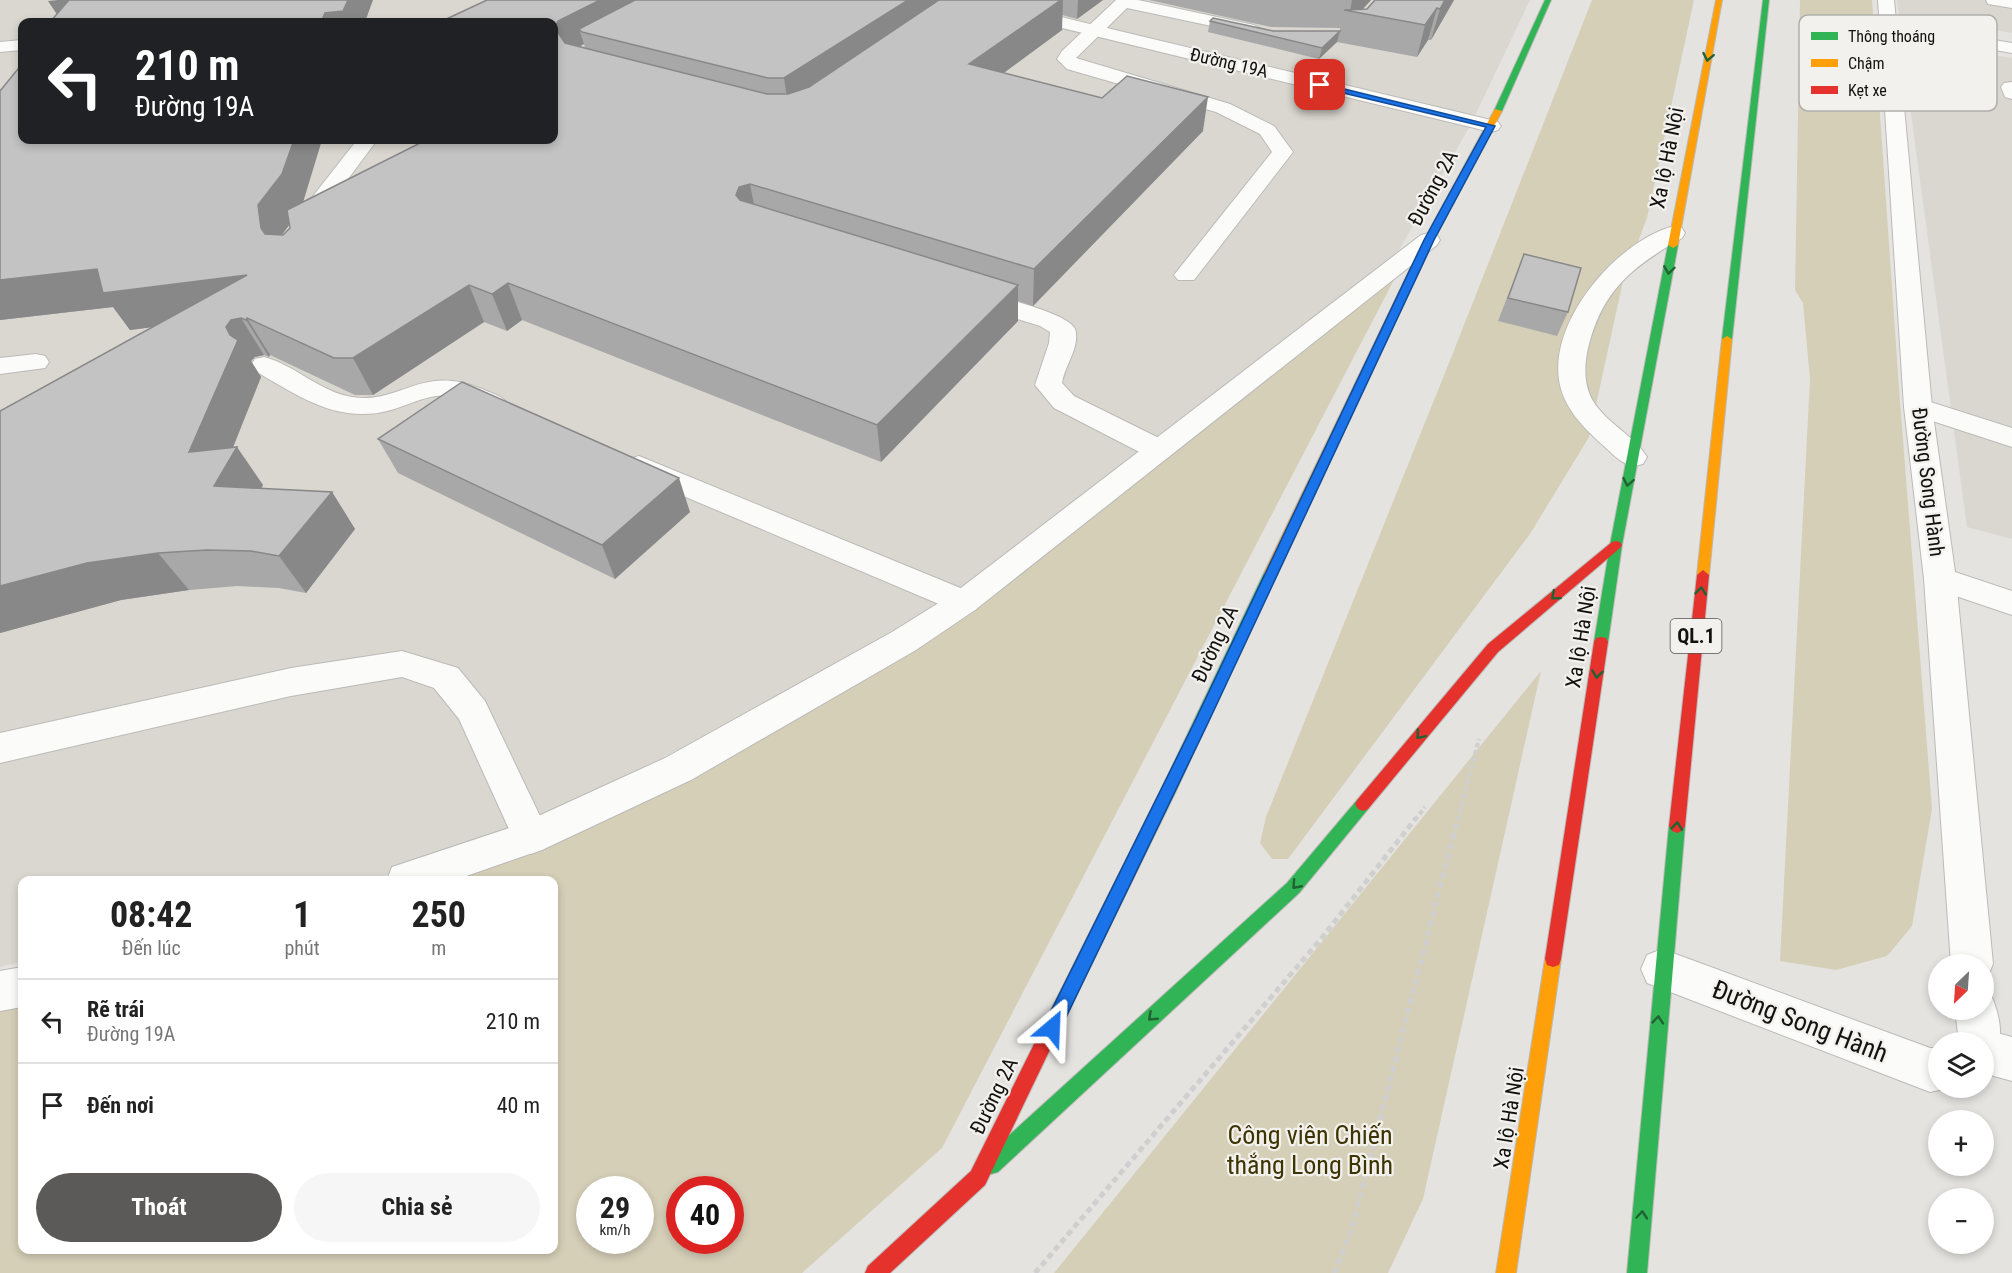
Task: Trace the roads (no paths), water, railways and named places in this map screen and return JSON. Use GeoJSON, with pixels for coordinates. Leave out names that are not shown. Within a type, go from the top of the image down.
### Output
{"type":"FeatureCollection","features":[{"type":"Feature","properties":{"kind":"main road","name":"Đường 2A"},"geometry":{"type":"LineString","coordinates":[[875,1273],[978,1178],[1192,743],[1429,240],[1491,126],[1548,0]]}},
{"type":"Feature","properties":{"kind":"main road","name":"Xa lộ Hà Nội"},"geometry":{"type":"LineString","coordinates":[[1506,1273],[1616,544],[1719,0]]}},
{"type":"Feature","properties":{"kind":"main road","name":"QL.1"},"geometry":{"type":"LineString","coordinates":[[1638,1273],[1662,969],[1735,264],[1766,0]]}},
{"type":"Feature","properties":{"kind":"main road"},"geometry":{"type":"LineString","coordinates":[[978,1178],[1293,888],[1493,648],[1616,544]]}},
{"type":"Feature","properties":{"kind":"main road"},"geometry":{"type":"LineString","coordinates":[[1490,1265],[1511,1242]]}},
{"type":"Feature","properties":{"kind":"street","name":"Đường 19A"},"geometry":{"type":"LineString","coordinates":[[970,0],[1491,126]]}},
{"type":"Feature","properties":{"kind":"street"},"geometry":{"type":"LineString","coordinates":[[952,14],[970,0]]}},
{"type":"Feature","properties":{"kind":"street"},"geometry":{"type":"LineString","coordinates":[[1994,0],[2012,3]]}},
{"type":"Feature","properties":{"kind":"street"},"geometry":{"type":"LineString","coordinates":[[1186,275],[1283,152],[1267,130],[1223,108],[1074,65],[1066,59],[1068,52],[1095,31],[1125,1],[1271,34]]}},
{"type":"Feature","properties":{"kind":"street"},"geometry":{"type":"LineString","coordinates":[[1997,44],[2012,48]]}},
{"type":"Feature","properties":{"kind":"street"},"geometry":{"type":"LineString","coordinates":[[0,47],[18,45]]}},
{"type":"Feature","properties":{"kind":"street","name":"Đường Song Hành"},"geometry":{"type":"LineString","coordinates":[[1895,111],[1918,407],[1940,579],[1971,954]]}},
{"type":"Feature","properties":{"kind":"street"},"geometry":{"type":"LineString","coordinates":[[291,240],[364,144]]}},
{"type":"Feature","properties":{"kind":"street"},"geometry":{"type":"LineString","coordinates":[[1633,457],[1591,419],[1580,403],[1573,387],[1573,356],[1582,320],[1591,299],[1627,263],[1674,233]]}},
{"type":"Feature","properties":{"kind":"street"},"geometry":{"type":"LineString","coordinates":[[418,876],[531,837],[678,769],[904,641],[964,602],[1429,240]]}},
{"type":"Feature","properties":{"kind":"street"},"geometry":{"type":"LineString","coordinates":[[951,290],[1049,321],[1062,329],[1065,340],[1048,371],[1048,385],[1064,402],[1159,450]]}},
{"type":"Feature","properties":{"kind":"street"},"geometry":{"type":"LineString","coordinates":[[0,366],[36,362]]}},
{"type":"Feature","properties":{"kind":"street"},"geometry":{"type":"LineString","coordinates":[[264,365],[338,403],[361,407],[390,402],[423,390],[448,387],[523,417]]}},
{"type":"Feature","properties":{"kind":"street"},"geometry":{"type":"LineString","coordinates":[[1918,407],[2012,438]]}},
{"type":"Feature","properties":{"kind":"street"},"geometry":{"type":"LineString","coordinates":[[611,454],[964,602]]}},
{"type":"Feature","properties":{"kind":"street"},"geometry":{"type":"LineString","coordinates":[[1940,579],[2012,603]]}},
{"type":"Feature","properties":{"kind":"street"},"geometry":{"type":"LineString","coordinates":[[0,748],[291,682],[402,664],[446,678],[473,711],[531,837]]}},
{"type":"Feature","properties":{"kind":"street","name":"Đường Song Hành"},"geometry":{"type":"LineString","coordinates":[[1662,969],[1928,1069]]}},
{"type":"Feature","properties":{"kind":"street"},"geometry":{"type":"LineString","coordinates":[[0,991],[18,988]]}},
{"type":"Feature","properties":{"kind":"street"},"geometry":{"type":"LineString","coordinates":[[1994,1055],[2012,1059]]}},
{"type":"Feature","properties":{"kind":"park label","name":"Công viên Chiến thắng Long Bình"},"geometry":{"type":"Point","coordinates":[1310,1150]}}]}
